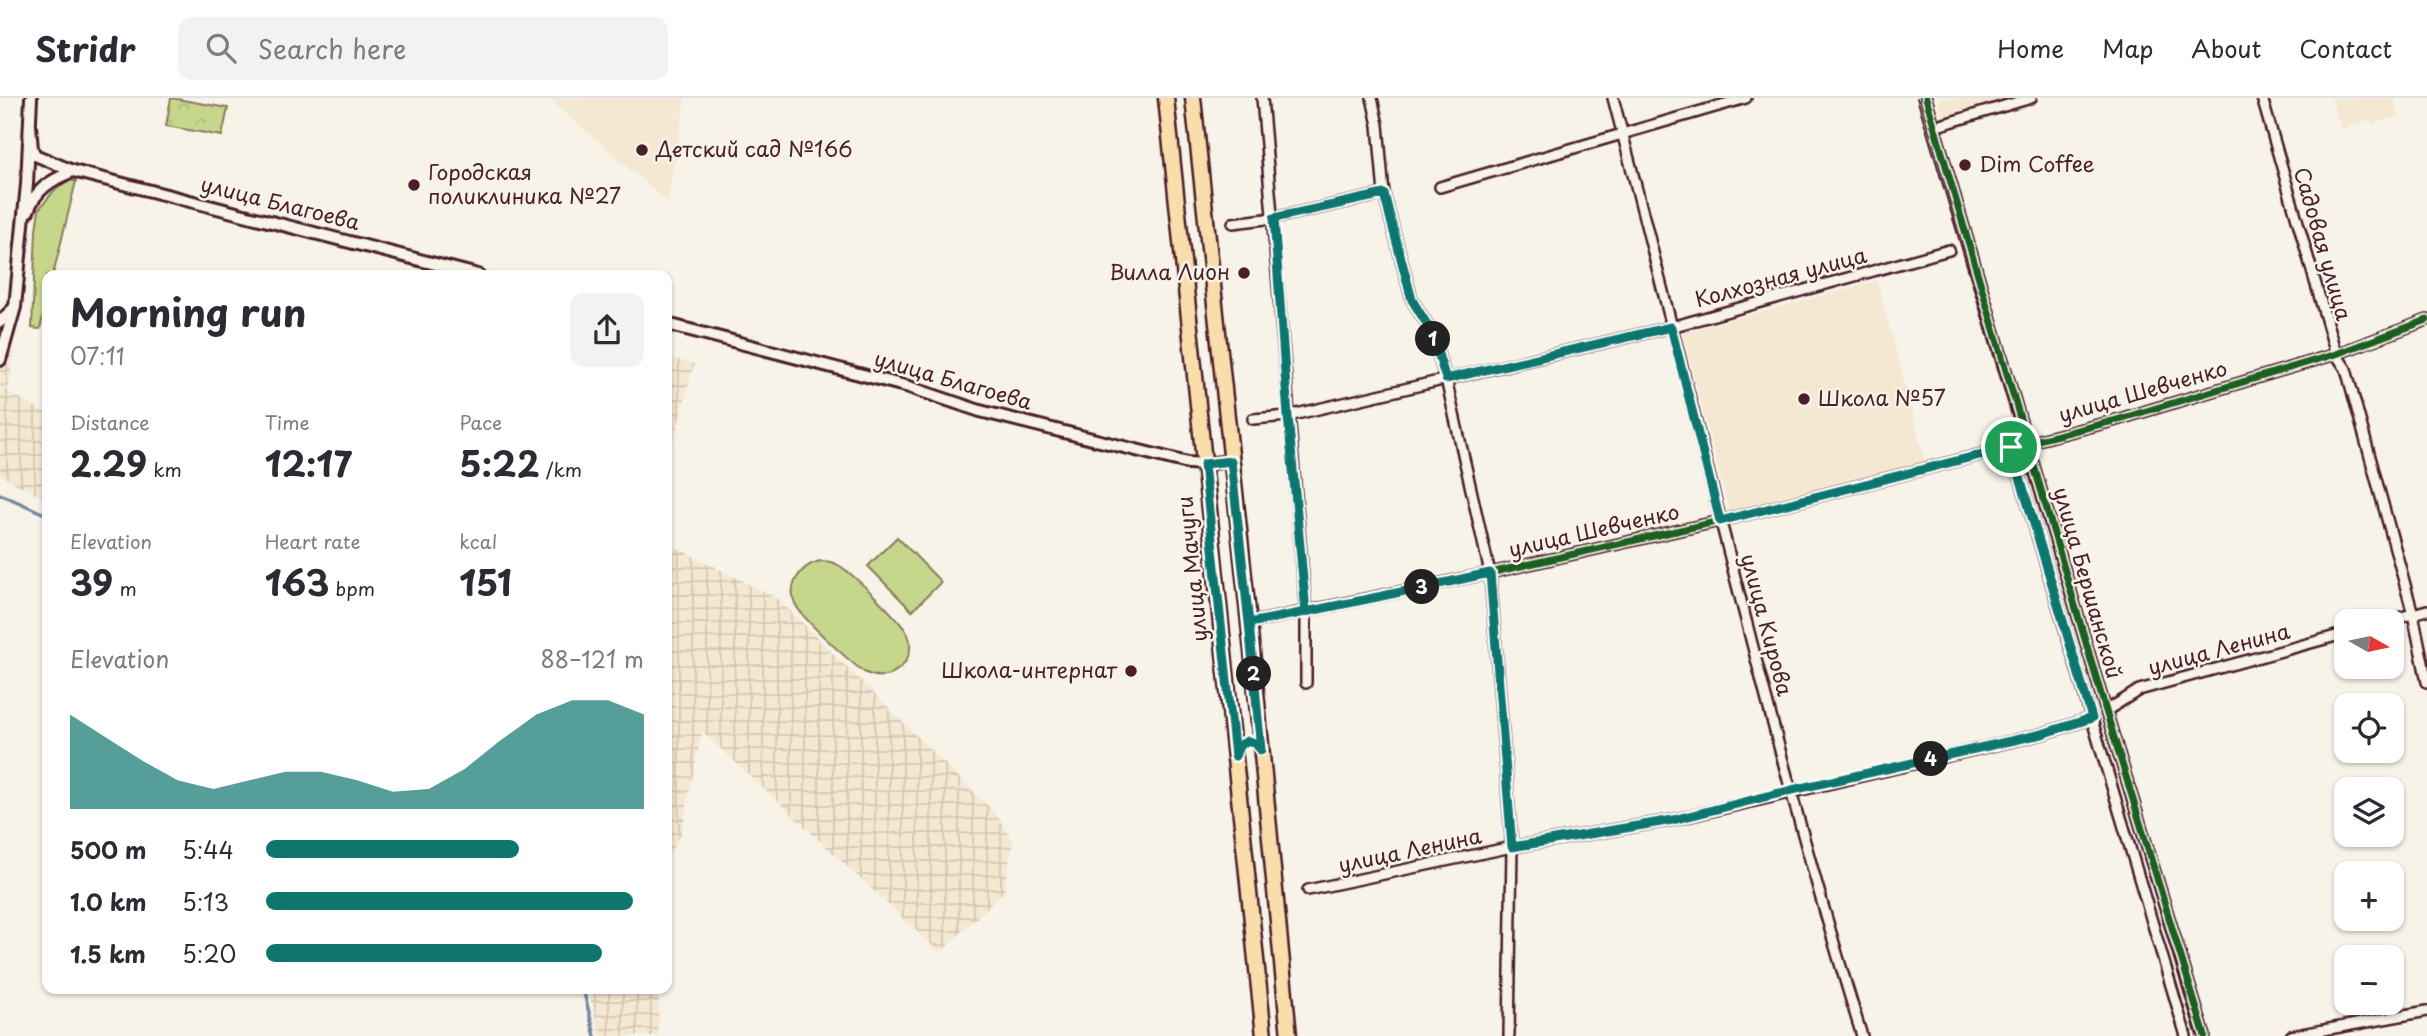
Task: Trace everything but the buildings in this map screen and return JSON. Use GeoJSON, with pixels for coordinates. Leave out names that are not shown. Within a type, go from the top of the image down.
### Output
{"type":"FeatureCollection","features":[{"type":"Feature","properties":{"kind":"main road","name":"улица Мачуги"},"geometry":{"type":"LineString","coordinates":[[1166,98],[1264,1036]]}},
{"type":"Feature","properties":{"kind":"main road"},"geometry":{"type":"LineString","coordinates":[[1193,98],[1249,623],[1289,1036]]}},
{"type":"Feature","properties":{"kind":"main road"},"geometry":{"type":"LineString","coordinates":[[1235,756],[1239,746],[1247,741],[1255,743],[1261,750]]}},
{"type":"Feature","properties":{"kind":"street"},"geometry":{"type":"LineString","coordinates":[[0,360],[15,307],[24,225],[30,98]]}},
{"type":"Feature","properties":{"kind":"street"},"geometry":{"type":"LineString","coordinates":[[1262,98],[1306,612],[1307,683]]}},
{"type":"Feature","properties":{"kind":"street"},"geometry":{"type":"LineString","coordinates":[[1372,98],[1378,125],[1384,194],[1412,300],[1430,329],[1446,379],[1490,573],[1512,847],[1509,1036]]}},
{"type":"Feature","properties":{"kind":"street","name":"улица Кирова"},"geometry":{"type":"LineString","coordinates":[[1613,98],[1720,521],[1833,944],[1862,1036]]}},
{"type":"Feature","properties":{"kind":"street"},"geometry":{"type":"LineString","coordinates":[[1440,187],[1746,98]]}},
{"type":"Feature","properties":{"kind":"street","name":"улица Бершанской"},"geometry":{"type":"LineString","coordinates":[[1926,98],[2106,711],[2205,1036]]}},
{"type":"Feature","properties":{"kind":"street"},"geometry":{"type":"LineString","coordinates":[[1934,127],[2031,98]]}},
{"type":"Feature","properties":{"kind":"street","name":"Садовая улица"},"geometry":{"type":"LineString","coordinates":[[2262,98],[2336,354],[2346,369],[2413,614],[2427,682]]}},
{"type":"Feature","properties":{"kind":"street","name":"улица Благоева"},"geometry":{"type":"LineString","coordinates":[[30,126],[35,155],[73,171],[459,270]]}},
{"type":"Feature","properties":{"kind":"street"},"geometry":{"type":"LineString","coordinates":[[24,225],[37,192],[49,182],[73,171]]}},
{"type":"Feature","properties":{"kind":"street"},"geometry":{"type":"LineString","coordinates":[[1233,223],[1274,218],[1384,194]]}},
{"type":"Feature","properties":{"kind":"street","name":"Колхозная улица"},"geometry":{"type":"LineString","coordinates":[[1253,419],[1288,416],[1671,327],[1949,250]]}},
{"type":"Feature","properties":{"kind":"street"},"geometry":{"type":"LineString","coordinates":[[0,322],[15,307]]}},
{"type":"Feature","properties":{"kind":"street","name":"улица Шевченко"},"geometry":{"type":"LineString","coordinates":[[1249,623],[1490,573],[1720,521],[2113,421],[2336,354],[2427,320]]}},
{"type":"Feature","properties":{"kind":"street","name":"улица Благоева"},"geometry":{"type":"LineString","coordinates":[[672,325],[908,387],[979,411],[1188,463],[1231,461]]}},
{"type":"Feature","properties":{"kind":"street","name":"улица Бершанской"},"geometry":{"type":"LineString","coordinates":[[2011,447],[2186,1036]]}},
{"type":"Feature","properties":{"kind":"street"},"geometry":{"type":"LineString","coordinates":[[2404,616],[2427,610]]}},
{"type":"Feature","properties":{"kind":"street","name":"улица Ленина"},"geometry":{"type":"LineString","coordinates":[[2106,711],[2139,690],[2334,637]]}},
{"type":"Feature","properties":{"kind":"street","name":"улица Ленина"},"geometry":{"type":"LineString","coordinates":[[1308,890],[1512,847],[1673,820],[1792,790],[2042,734],[2092,718]]}},
{"type":"Feature","properties":{"kind":"street"},"geometry":{"type":"LineString","coordinates":[[2291,1036],[2427,1012]]}},
{"type":"Feature","properties":{"kind":"shaded area","name":"Детский сад №166"},"geometry":{"type":"Polygon","coordinates":[[[548,98],[686,98],[667,202],[548,98]]]}},
{"type":"Feature","properties":{"kind":"shaded area"},"geometry":{"type":"Polygon","coordinates":[[[1938,98],[2013,98],[1944,119],[1938,98]]]}},
{"type":"Feature","properties":{"kind":"shaded area"},"geometry":{"type":"Polygon","coordinates":[[[2331,98],[2394,98],[2399,116],[2373,124],[2371,120],[2341,129],[2331,98]]]}},
{"type":"Feature","properties":{"kind":"shaded area","name":"Школа №57"},"geometry":{"type":"Polygon","coordinates":[[[1877,281],[1926,465],[1731,517],[1682,333],[1877,281]]]}},
{"type":"Feature","properties":{"kind":"shaded area"},"geometry":{"type":"Polygon","coordinates":[[[0,345],[14,348],[8,392],[42,410],[42,497],[0,475],[0,345]]]}},
{"type":"Feature","properties":{"kind":"shaded area"},"geometry":{"type":"Polygon","coordinates":[[[672,358],[694,364],[672,439],[672,358]]]}},
{"type":"Feature","properties":{"kind":"shaded area"},"geometry":{"type":"Polygon","coordinates":[[[672,546],[777,598],[995,813],[1013,841],[1004,891],[940,953],[702,731],[681,834],[672,851],[672,546]]]}},
{"type":"Feature","properties":{"kind":"shaded area"},"geometry":{"type":"Polygon","coordinates":[[[589,994],[659,994],[658,1036],[600,1036],[589,994]]]}},
{"type":"Feature","properties":{"kind":"green space"},"geometry":{"type":"Polygon","coordinates":[[[171,98],[228,108],[222,136],[166,126],[171,98]]]}},
{"type":"Feature","properties":{"kind":"green space"},"geometry":{"type":"Polygon","coordinates":[[[68,181],[76,181],[54,270],[42,270],[40,329],[32,328],[36,230],[39,209],[53,192],[68,181]]]}},
{"type":"Feature","properties":{"kind":"green space"},"geometry":{"type":"Polygon","coordinates":[[[897,537],[941,582],[912,611],[868,566],[897,537]]]}},
{"type":"Feature","properties":{"kind":"green space"},"geometry":{"type":"Polygon","coordinates":[[[820,561],[835,564],[846,571],[898,620],[910,640],[910,651],[899,669],[883,676],[864,672],[802,614],[794,599],[796,578],[806,567],[820,561]]]}},
{"type":"Feature","properties":{"kind":"waterway"},"geometry":{"type":"LineString","coordinates":[[0,494],[42,513]]}},
{"type":"Feature","properties":{"kind":"waterway"},"geometry":{"type":"LineString","coordinates":[[584,994],[595,1036]]}},
{"type":"Feature","properties":{"kind":"tram line"},"geometry":{"type":"LineString","coordinates":[[1917,98],[2197,1036]]}},
{"type":"Feature","properties":{"kind":"cycle path"},"geometry":{"type":"LineString","coordinates":[[1926,98],[2106,711],[2205,1036]]}},
{"type":"Feature","properties":{"kind":"cycle path"},"geometry":{"type":"LineString","coordinates":[[1249,623],[1490,573],[1720,521],[2113,421],[2336,354],[2427,320]]}},
{"type":"Feature","properties":{"kind":"place","name":"Детский сад №166"},"geometry":{"type":"Point","coordinates":[642,150]}},
{"type":"Feature","properties":{"kind":"place","name":"Dim Coffee"},"geometry":{"type":"Point","coordinates":[1965,165]}},
{"type":"Feature","properties":{"kind":"place","name":"Городская поликлиника №27"},"geometry":{"type":"Point","coordinates":[414,185]}},
{"type":"Feature","properties":{"kind":"place","name":"Вилла Лион"},"geometry":{"type":"Point","coordinates":[1244,273]}},
{"type":"Feature","properties":{"kind":"place","name":"Школа №57"},"geometry":{"type":"Point","coordinates":[1804,399]}},
{"type":"Feature","properties":{"kind":"place","name":"Школа-интернат"},"geometry":{"type":"Point","coordinates":[1131,671]}},
{"type":"Feature","properties":{"kind":"route"},"geometry":{"type":"LineString","coordinates":[[2011,447],[1720,521],[1671,327],[1446,379],[1430,329],[1412,300],[1384,194],[1274,218],[1306,612],[1249,623],[1261,750],[1255,743],[1247,741],[1239,746],[1235,756],[1204,464],[1231,461],[1249,623],[1269,619],[1306,612],[1490,573],[1512,847],[1673,820],[1792,790],[2042,734],[2092,718],[2011,447]]}}]}
